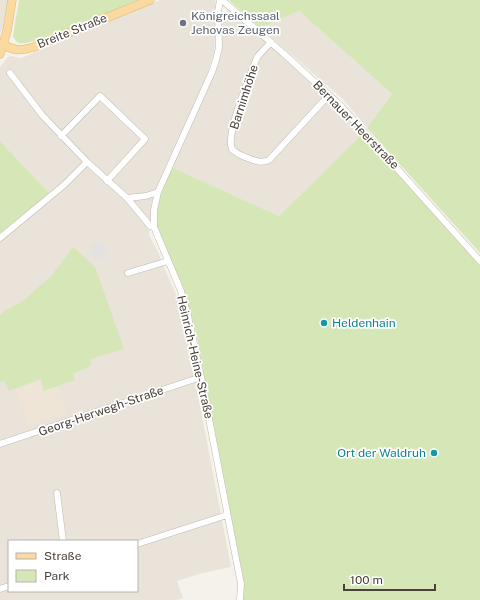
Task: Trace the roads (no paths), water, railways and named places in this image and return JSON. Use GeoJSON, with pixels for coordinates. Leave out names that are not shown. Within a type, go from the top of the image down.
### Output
{"type":"FeatureCollection","features":[{"type":"Feature","properties":{"kind":"main road"},"geometry":{"type":"LineString","coordinates":[[0,54],[8,27],[12,0]]}},
{"type":"Feature","properties":{"kind":"main road","name":"Breite Straße"},"geometry":{"type":"LineString","coordinates":[[2,44],[18,51],[34,47],[150,0]]}},
{"type":"Feature","properties":{"kind":"street","name":"Bernauer Heerstraße"},"geometry":{"type":"LineString","coordinates":[[221,0],[271,42],[345,111],[480,261]]}},
{"type":"Feature","properties":{"kind":"street","name":"Heinrich-Heine-Straße"},"geometry":{"type":"LineString","coordinates":[[221,0],[218,12],[219,47],[216,60],[158,192],[154,210],[154,227],[181,291],[188,316],[241,584],[240,600]]}},
{"type":"Feature","properties":{"kind":"street","name":"Barnimhöhe"},"geometry":{"type":"LineString","coordinates":[[271,42],[256,60],[237,112],[231,137],[232,149],[237,153],[259,162],[268,160],[329,95]]}},
{"type":"Feature","properties":{"kind":"street"},"geometry":{"type":"LineString","coordinates":[[10,73],[42,116],[87,162],[127,198],[150,226],[154,227]]}},
{"type":"Feature","properties":{"kind":"street"},"geometry":{"type":"LineString","coordinates":[[61,136],[100,96],[145,139],[107,181]]}},
{"type":"Feature","properties":{"kind":"street"},"geometry":{"type":"LineString","coordinates":[[0,238],[59,189],[87,162]]}},
{"type":"Feature","properties":{"kind":"street"},"geometry":{"type":"LineString","coordinates":[[127,198],[146,196],[158,192]]}},
{"type":"Feature","properties":{"kind":"street"},"geometry":{"type":"LineString","coordinates":[[128,273],[168,261]]}},
{"type":"Feature","properties":{"kind":"street","name":"Georg-Herwegh-Straße"},"geometry":{"type":"LineString","coordinates":[[0,444],[201,377]]}},
{"type":"Feature","properties":{"kind":"street"},"geometry":{"type":"LineString","coordinates":[[57,493],[63,540]]}},
{"type":"Feature","properties":{"kind":"street"},"geometry":{"type":"LineString","coordinates":[[138,544],[227,515]]}},
{"type":"Feature","properties":{"kind":"place","name":"Königreichssaal Jehovas Zeugen"},"geometry":{"type":"Point","coordinates":[183,23]}},
{"type":"Feature","properties":{"kind":"place","name":"Heldenhain"},"geometry":{"type":"Point","coordinates":[324,323]}},
{"type":"Feature","properties":{"kind":"place","name":"Ort der Waldruh"},"geometry":{"type":"Point","coordinates":[434,453]}}]}
